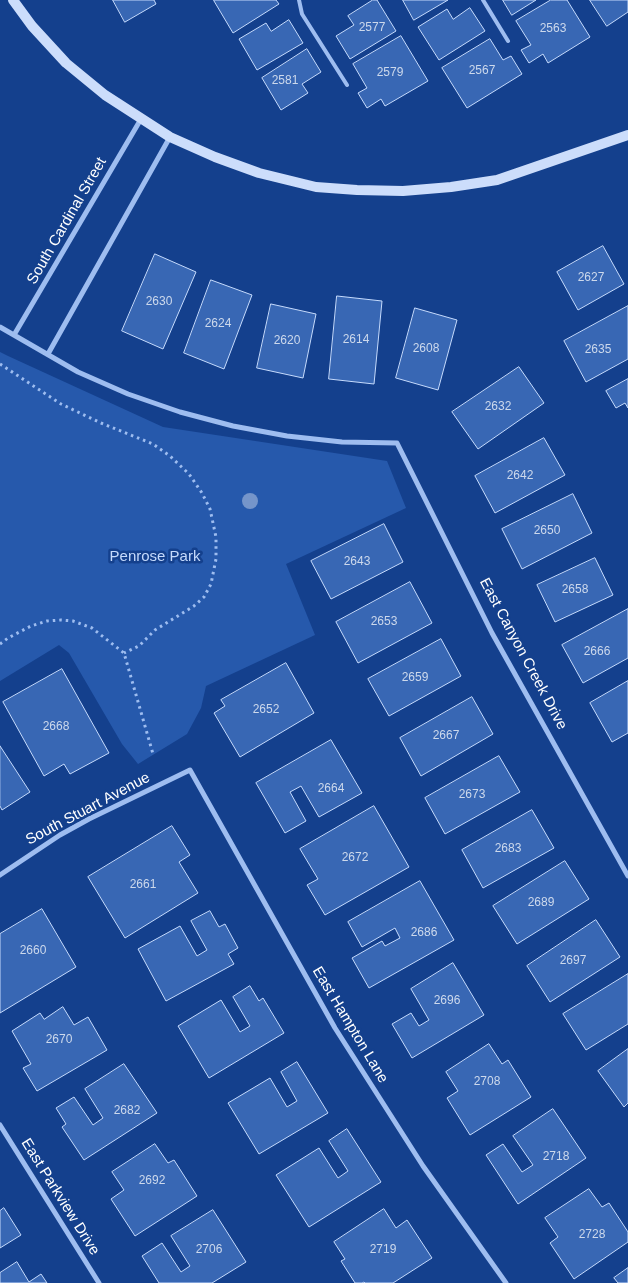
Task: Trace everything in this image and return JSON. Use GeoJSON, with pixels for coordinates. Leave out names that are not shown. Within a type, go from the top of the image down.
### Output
{"type":"FeatureCollection","features":[{"type":"Feature","properties":{"kind":"street"},"geometry":{"type":"LineString","coordinates":[[13,0],[32,26],[66,64],[105,95],[170,138],[215,158],[259,173],[316,187],[403,191],[451,187],[497,180],[628,135]]}},
{"type":"Feature","properties":{"kind":"street","name":"South Cardinal Street"},"geometry":{"type":"LineString","coordinates":[[14,336],[141,119]]}},
{"type":"Feature","properties":{"kind":"street"},"geometry":{"type":"LineString","coordinates":[[0,327],[48,354],[170,138]]}},
{"type":"Feature","properties":{"kind":"street","name":"East Canyon Creek Drive"},"geometry":{"type":"LineString","coordinates":[[48,354],[78,372],[128,394],[180,412],[233,426],[288,436],[342,442],[397,443],[492,633],[628,876]]}},
{"type":"Feature","properties":{"kind":"street","name":"South Stuart Avenue"},"geometry":{"type":"LineString","coordinates":[[0,875],[60,835],[190,770]]}},
{"type":"Feature","properties":{"kind":"street","name":"East Hampton Lane"},"geometry":{"type":"LineString","coordinates":[[190,770],[335,1028],[423,1166],[506,1283]]}},
{"type":"Feature","properties":{"kind":"street","name":"East Parkview Drive"},"geometry":{"type":"LineString","coordinates":[[0,1125],[99,1283]]}},
{"type":"Feature","properties":{"kind":"lane"},"geometry":{"type":"LineString","coordinates":[[299,0],[302,14],[347,85]]}},
{"type":"Feature","properties":{"kind":"lane"},"geometry":{"type":"LineString","coordinates":[[483,0],[508,41]]}},
{"type":"Feature","properties":{"kind":"path"},"geometry":{"type":"LineString","coordinates":[[0,364],[61,404],[153,444],[170,456],[188,474],[202,493],[210,509],[216,537],[216,559],[211,584],[204,597],[194,606],[155,630],[139,646],[124,653]]}},
{"type":"Feature","properties":{"kind":"path"},"geometry":{"type":"LineString","coordinates":[[0,644],[31,626],[47,621],[73,621],[92,628],[124,653],[153,754]]}},
{"type":"Feature","properties":{"kind":"green space","name":"Penrose Park"},"geometry":{"type":"Polygon","coordinates":[[[0,352],[163,427],[387,461],[406,508],[286,564],[315,635],[206,686],[201,708],[187,734],[138,764],[122,744],[69,653],[59,645],[0,681],[0,352]]]}},
{"type":"Feature","properties":{"kind":"building"},"geometry":{"type":"Polygon","coordinates":[[[113,0],[154,0],[156,4],[125,22],[113,0]]]}},
{"type":"Feature","properties":{"kind":"building"},"geometry":{"type":"Polygon","coordinates":[[[214,0],[276,0],[279,4],[233,33],[214,0]]]}},
{"type":"Feature","properties":{"kind":"building"},"geometry":{"type":"Polygon","coordinates":[[[373,0],[377,0],[396,31],[350,59],[336,36],[354,25],[348,16],[373,0]]]}},
{"type":"Feature","properties":{"kind":"building"},"geometry":{"type":"Polygon","coordinates":[[[403,0],[448,0],[414,20],[403,0]]]}},
{"type":"Feature","properties":{"kind":"building"},"geometry":{"type":"Polygon","coordinates":[[[503,0],[536,0],[512,15],[503,0]]]}},
{"type":"Feature","properties":{"kind":"building"},"geometry":{"type":"Polygon","coordinates":[[[551,0],[567,0],[590,37],[548,63],[543,54],[529,63],[521,50],[531,45],[516,21],[551,0]]]}},
{"type":"Feature","properties":{"kind":"building"},"geometry":{"type":"Polygon","coordinates":[[[590,0],[628,0],[628,12],[607,26],[590,0]]]}},
{"type":"Feature","properties":{"kind":"building"},"geometry":{"type":"Polygon","coordinates":[[[470,8],[485,31],[439,60],[418,27],[447,9],[453,19],[470,8]]]}},
{"type":"Feature","properties":{"kind":"building"},"geometry":{"type":"Polygon","coordinates":[[[289,20],[303,43],[257,70],[239,39],[266,23],[271,31],[289,20]]]}},
{"type":"Feature","properties":{"kind":"building"},"geometry":{"type":"Polygon","coordinates":[[[401,36],[428,81],[385,106],[381,99],[367,108],[358,93],[367,88],[353,64],[401,36]]]}},
{"type":"Feature","properties":{"kind":"building"},"geometry":{"type":"Polygon","coordinates":[[[490,39],[503,60],[511,56],[522,74],[467,108],[442,68],[490,39]]]}},
{"type":"Feature","properties":{"kind":"building"},"geometry":{"type":"Polygon","coordinates":[[[307,49],[321,72],[302,84],[308,93],[281,110],[262,78],[307,49]]]}},
{"type":"Feature","properties":{"kind":"building"},"geometry":{"type":"Polygon","coordinates":[[[603,246],[624,284],[578,310],[557,272],[603,246]]]}},
{"type":"Feature","properties":{"kind":"building"},"geometry":{"type":"Polygon","coordinates":[[[155,254],[196,272],[163,349],[122,331],[155,254]]]}},
{"type":"Feature","properties":{"kind":"building"},"geometry":{"type":"Polygon","coordinates":[[[211,280],[252,295],[224,369],[184,353],[211,280]]]}},
{"type":"Feature","properties":{"kind":"building"},"geometry":{"type":"Polygon","coordinates":[[[337,296],[382,301],[374,384],[329,379],[337,296]]]}},
{"type":"Feature","properties":{"kind":"building"},"geometry":{"type":"Polygon","coordinates":[[[271,304],[316,314],[303,378],[257,368],[271,304]]]}},
{"type":"Feature","properties":{"kind":"building"},"geometry":{"type":"Polygon","coordinates":[[[628,306],[628,359],[586,382],[564,341],[628,306]]]}},
{"type":"Feature","properties":{"kind":"building"},"geometry":{"type":"Polygon","coordinates":[[[415,308],[457,320],[438,390],[396,378],[415,308]]]}},
{"type":"Feature","properties":{"kind":"building"},"geometry":{"type":"Polygon","coordinates":[[[519,367],[544,403],[478,449],[452,412],[519,367]]]}},
{"type":"Feature","properties":{"kind":"building"},"geometry":{"type":"Polygon","coordinates":[[[628,379],[628,408],[625,403],[616,408],[606,391],[628,379]]]}},
{"type":"Feature","properties":{"kind":"building"},"geometry":{"type":"Polygon","coordinates":[[[544,438],[565,475],[495,513],[475,476],[544,438]]]}},
{"type":"Feature","properties":{"kind":"building"},"geometry":{"type":"Polygon","coordinates":[[[573,494],[592,533],[522,569],[502,529],[573,494]]]}},
{"type":"Feature","properties":{"kind":"building"},"geometry":{"type":"Polygon","coordinates":[[[384,524],[403,562],[331,599],[311,561],[384,524]]]}},
{"type":"Feature","properties":{"kind":"building"},"geometry":{"type":"Polygon","coordinates":[[[595,558],[613,595],[555,622],[537,585],[595,558]]]}},
{"type":"Feature","properties":{"kind":"building"},"geometry":{"type":"Polygon","coordinates":[[[410,582],[432,623],[358,663],[336,622],[410,582]]]}},
{"type":"Feature","properties":{"kind":"building"},"geometry":{"type":"Polygon","coordinates":[[[628,609],[628,658],[583,683],[562,645],[628,609]]]}},
{"type":"Feature","properties":{"kind":"building"},"geometry":{"type":"Polygon","coordinates":[[[441,639],[461,676],[389,716],[368,679],[441,639]]]}},
{"type":"Feature","properties":{"kind":"building"},"geometry":{"type":"Polygon","coordinates":[[[286,663],[314,713],[240,757],[214,713],[225,706],[221,700],[286,663]]]}},
{"type":"Feature","properties":{"kind":"building"},"geometry":{"type":"Polygon","coordinates":[[[62,669],[109,753],[70,774],[64,764],[44,776],[3,702],[62,669]]]}},
{"type":"Feature","properties":{"kind":"building"},"geometry":{"type":"Polygon","coordinates":[[[628,681],[628,733],[612,742],[590,703],[628,681]]]}},
{"type":"Feature","properties":{"kind":"building"},"geometry":{"type":"Polygon","coordinates":[[[472,697],[493,734],[421,776],[400,738],[472,697]]]}},
{"type":"Feature","properties":{"kind":"building"},"geometry":{"type":"Polygon","coordinates":[[[331,740],[362,793],[319,817],[301,786],[290,792],[306,821],[285,833],[256,783],[331,740]]]}},
{"type":"Feature","properties":{"kind":"building"},"geometry":{"type":"Polygon","coordinates":[[[0,746],[30,792],[2,810],[0,806],[0,746]]]}},
{"type":"Feature","properties":{"kind":"building"},"geometry":{"type":"Polygon","coordinates":[[[499,756],[520,792],[445,834],[425,798],[499,756]]]}},
{"type":"Feature","properties":{"kind":"building"},"geometry":{"type":"Polygon","coordinates":[[[374,806],[409,867],[325,915],[307,885],[318,879],[300,849],[374,806]]]}},
{"type":"Feature","properties":{"kind":"building"},"geometry":{"type":"Polygon","coordinates":[[[532,810],[554,848],[483,888],[462,850],[532,810]]]}},
{"type":"Feature","properties":{"kind":"building"},"geometry":{"type":"Polygon","coordinates":[[[172,826],[190,855],[179,862],[198,893],[125,938],[88,877],[172,826]]]}},
{"type":"Feature","properties":{"kind":"building"},"geometry":{"type":"Polygon","coordinates":[[[565,861],[589,899],[517,944],[493,906],[565,861]]]}},
{"type":"Feature","properties":{"kind":"building"},"geometry":{"type":"Polygon","coordinates":[[[420,881],[454,940],[369,988],[352,958],[382,941],[385,946],[400,938],[395,928],[362,947],[348,922],[420,881]]]}},
{"type":"Feature","properties":{"kind":"building"},"geometry":{"type":"Polygon","coordinates":[[[42,909],[76,967],[0,1013],[0,934],[42,909]]]}},
{"type":"Feature","properties":{"kind":"building"},"geometry":{"type":"Polygon","coordinates":[[[210,911],[219,927],[225,924],[238,948],[228,954],[234,964],[166,1001],[138,949],[180,926],[197,956],[207,950],[191,921],[210,911]]]}},
{"type":"Feature","properties":{"kind":"building"},"geometry":{"type":"Polygon","coordinates":[[[596,920],[620,957],[550,1002],[527,966],[596,920]]]}},
{"type":"Feature","properties":{"kind":"building"},"geometry":{"type":"Polygon","coordinates":[[[453,963],[484,1015],[412,1058],[392,1024],[411,1013],[419,1026],[429,1020],[411,989],[453,963]]]}},
{"type":"Feature","properties":{"kind":"building"},"geometry":{"type":"Polygon","coordinates":[[[628,974],[628,1024],[586,1050],[563,1014],[628,974]]]}},
{"type":"Feature","properties":{"kind":"building"},"geometry":{"type":"Polygon","coordinates":[[[250,986],[259,1001],[263,998],[284,1033],[209,1078],[178,1026],[221,1000],[240,1032],[250,1026],[233,997],[250,986]]]}},
{"type":"Feature","properties":{"kind":"building"},"geometry":{"type":"Polygon","coordinates":[[[63,1007],[74,1025],[88,1017],[107,1050],[37,1091],[23,1068],[31,1064],[12,1031],[40,1013],[44,1019],[63,1007]]]}},
{"type":"Feature","properties":{"kind":"building"},"geometry":{"type":"Polygon","coordinates":[[[489,1044],[502,1064],[508,1060],[531,1097],[470,1135],[447,1098],[458,1091],[446,1072],[489,1044]]]}},
{"type":"Feature","properties":{"kind":"building"},"geometry":{"type":"Polygon","coordinates":[[[628,1049],[628,1103],[624,1107],[598,1071],[628,1049]]]}},
{"type":"Feature","properties":{"kind":"building"},"geometry":{"type":"Polygon","coordinates":[[[297,1062],[328,1113],[259,1154],[228,1103],[270,1078],[287,1107],[297,1101],[281,1072],[297,1062]]]}},
{"type":"Feature","properties":{"kind":"building"},"geometry":{"type":"Polygon","coordinates":[[[124,1064],[157,1113],[84,1160],[62,1127],[66,1124],[56,1108],[74,1097],[93,1125],[103,1118],[85,1089],[124,1064]]]}},
{"type":"Feature","properties":{"kind":"building"},"geometry":{"type":"Polygon","coordinates":[[[553,1109],[586,1158],[518,1204],[486,1155],[503,1144],[522,1172],[533,1165],[513,1136],[553,1109]]]}},
{"type":"Feature","properties":{"kind":"building"},"geometry":{"type":"Polygon","coordinates":[[[347,1129],[381,1182],[309,1227],[276,1175],[319,1148],[338,1178],[348,1171],[329,1141],[347,1129]]]}},
{"type":"Feature","properties":{"kind":"building"},"geometry":{"type":"Polygon","coordinates":[[[155,1144],[168,1163],[174,1160],[197,1196],[135,1236],[111,1199],[124,1190],[112,1172],[155,1144]]]}},
{"type":"Feature","properties":{"kind":"building"},"geometry":{"type":"Polygon","coordinates":[[[589,1189],[602,1207],[609,1203],[628,1232],[628,1242],[574,1279],[550,1243],[558,1237],[545,1218],[589,1189]]]}},
{"type":"Feature","properties":{"kind":"building"},"geometry":{"type":"Polygon","coordinates":[[[4,1208],[21,1235],[0,1248],[0,1211],[4,1208]]]}},
{"type":"Feature","properties":{"kind":"building"},"geometry":{"type":"Polygon","coordinates":[[[384,1209],[396,1228],[407,1220],[432,1258],[393,1283],[355,1283],[341,1261],[345,1259],[334,1242],[384,1209]]]}},
{"type":"Feature","properties":{"kind":"building"},"geometry":{"type":"Polygon","coordinates":[[[213,1210],[246,1262],[212,1283],[159,1283],[142,1256],[162,1243],[181,1272],[190,1266],[171,1236],[213,1210]]]}},
{"type":"Feature","properties":{"kind":"building"},"geometry":{"type":"Polygon","coordinates":[[[17,1262],[29,1282],[41,1274],[47,1283],[0,1283],[0,1273],[17,1262]]]}},
{"type":"Feature","properties":{"kind":"building"},"geometry":{"type":"Polygon","coordinates":[[[628,1268],[628,1283],[618,1283],[614,1278],[628,1268]]]}}]}
